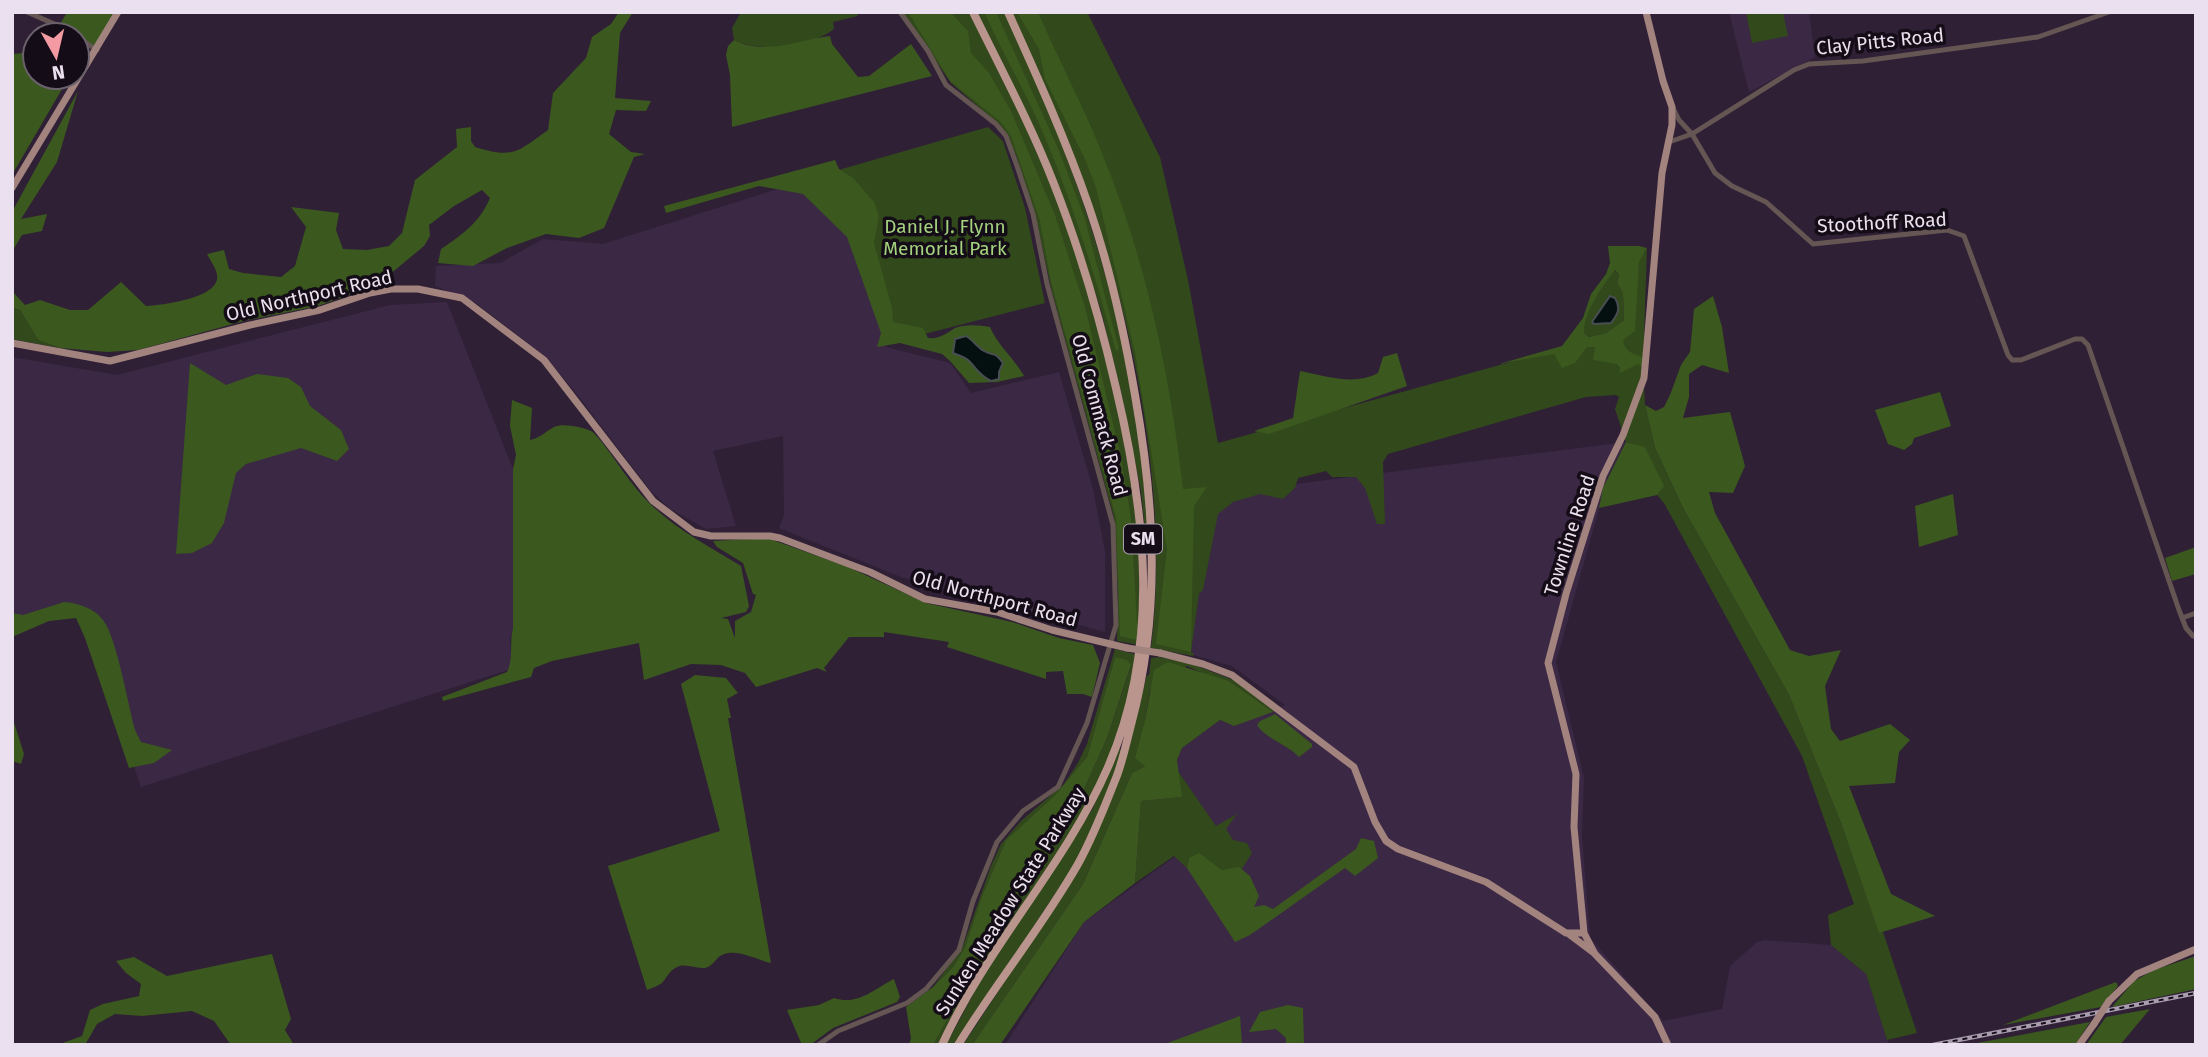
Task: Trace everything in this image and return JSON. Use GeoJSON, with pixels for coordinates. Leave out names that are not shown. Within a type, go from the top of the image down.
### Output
{"type":"FeatureCollection","features":[{"type":"Feature","properties":{"kind":"highway","name":"Sunken Meadow State Parkway"},"geometry":{"type":"LineString","coordinates":[[942,1045],[974,986],[1082,820],[1108,767],[1130,707],[1144,614],[1142,532],[1124,419],[1107,345],[1085,270],[1054,184],[1018,102],[973,12]]}},
{"type":"Feature","properties":{"kind":"highway","name":"Sunken Meadow State Parkway"},"geometry":{"type":"LineString","coordinates":[[958,1045],[1079,863],[1098,822],[1116,780],[1137,703],[1153,600],[1153,545],[1144,443],[1126,343],[1109,273],[1088,206],[1046,96],[1008,12]]}},
{"type":"Feature","properties":{"kind":"main road"},"geometry":{"type":"LineString","coordinates":[[12,188],[118,12]]}},
{"type":"Feature","properties":{"kind":"main road","name":"Townline Road"},"geometry":{"type":"LineString","coordinates":[[1646,12],[1672,107],[1669,142],[1662,173],[1644,378],[1623,435],[1603,476],[1566,594],[1548,663],[1576,774],[1574,827],[1584,933],[1595,954],[1655,1017],[1668,1045]]}},
{"type":"Feature","properties":{"kind":"main road","name":"Old Northport Road"},"geometry":{"type":"LineString","coordinates":[[12,343],[110,361],[250,324],[320,310],[370,293],[391,289],[418,289],[462,298],[544,360],[653,502],[694,532],[711,536],[780,538],[870,572],[925,599],[997,612],[1065,634],[1160,653],[1232,675],[1354,767],[1375,822],[1386,841],[1398,849],[1486,882],[1595,954]]}},
{"type":"Feature","properties":{"kind":"main road"},"geometry":{"type":"LineString","coordinates":[[1566,933],[1584,933]]}},
{"type":"Feature","properties":{"kind":"main road"},"geometry":{"type":"LineString","coordinates":[[2079,1045],[2109,1001],[2137,974],[2196,949]]}},
{"type":"Feature","properties":{"kind":"street"},"geometry":{"type":"LineString","coordinates":[[27,12],[48,21]]}},
{"type":"Feature","properties":{"kind":"street","name":"Old Commack Road"},"geometry":{"type":"LineString","coordinates":[[818,1045],[838,1031],[907,1003],[926,989],[959,950],[973,901],[997,842],[1023,811],[1058,787],[1087,723],[1116,625],[1113,525],[1047,284],[1033,214],[1017,166],[1006,136],[996,124],[946,85],[928,51],[900,12]]}},
{"type":"Feature","properties":{"kind":"street","name":"Clay Pitts Road"},"geometry":{"type":"LineString","coordinates":[[1669,142],[1692,134],[1794,70],[1809,64],[1877,60],[2038,37],[2109,12]]}},
{"type":"Feature","properties":{"kind":"street"},"geometry":{"type":"LineString","coordinates":[[91,46],[97,50]]}},
{"type":"Feature","properties":{"kind":"street","name":"Stoothoff Road"},"geometry":{"type":"LineString","coordinates":[[1672,107],[1679,120],[1692,134],[1707,162],[1722,179],[1766,202],[1813,244],[1947,230],[1964,236],[2001,338],[2012,360],[2021,360],[2075,339],[2082,339],[2088,345],[2182,618],[2193,636]]}},
{"type":"Feature","properties":{"kind":"street"},"geometry":{"type":"LineString","coordinates":[[2182,618],[2196,613]]}},
{"type":"Feature","properties":{"kind":"shaded area"},"geometry":{"type":"Polygon","coordinates":[[[1729,12],[1809,12],[1815,57],[1749,92],[1729,12]]]}},
{"type":"Feature","properties":{"kind":"shaded area"},"geometry":{"type":"Polygon","coordinates":[[[835,171],[886,347],[950,363],[971,393],[1059,372],[1093,489],[1105,552],[1105,632],[901,577],[779,528],[784,515],[783,436],[713,451],[736,526],[706,529],[669,508],[650,490],[547,358],[476,303],[435,286],[436,266],[500,263],[543,239],[603,244],[835,171]]]}},
{"type":"Feature","properties":{"kind":"shaded area"},"geometry":{"type":"Polygon","coordinates":[[[1610,296],[1615,298],[1618,305],[1615,317],[1611,323],[1594,324],[1592,322],[1610,296]]]}},
{"type":"Feature","properties":{"kind":"shaded area"},"geometry":{"type":"Polygon","coordinates":[[[447,302],[513,469],[513,628],[510,640],[512,661],[508,670],[141,787],[80,610],[12,626],[12,357],[117,375],[390,305],[447,302]]]}},
{"type":"Feature","properties":{"kind":"shaded area"},"geometry":{"type":"Polygon","coordinates":[[[966,336],[1003,363],[999,379],[991,381],[967,360],[953,353],[955,339],[966,336]]]}},
{"type":"Feature","properties":{"kind":"shaded area"},"geometry":{"type":"Polygon","coordinates":[[[1626,442],[1608,477],[1556,662],[1584,778],[1582,837],[1590,938],[1663,1021],[1722,1009],[1730,966],[1757,942],[1764,940],[1831,945],[1866,974],[1889,1045],[1005,1045],[1084,922],[1216,827],[1178,771],[1177,760],[1182,748],[1220,720],[1234,726],[1285,705],[1232,666],[1186,653],[1186,498],[1626,442]]]}},
{"type":"Feature","properties":{"kind":"green space"},"geometry":{"type":"Polygon","coordinates":[[[67,12],[118,12],[97,50],[91,46],[91,21],[62,21],[67,12]]]}},
{"type":"Feature","properties":{"kind":"green space"},"geometry":{"type":"Polygon","coordinates":[[[619,12],[633,12],[620,33],[615,98],[651,101],[646,111],[616,110],[609,134],[631,152],[645,154],[634,157],[604,228],[579,238],[546,234],[507,248],[473,266],[438,263],[441,249],[470,227],[486,207],[490,198],[482,190],[429,225],[430,236],[424,246],[377,285],[318,306],[244,321],[138,350],[107,352],[60,348],[38,340],[20,310],[12,308],[12,288],[25,305],[40,300],[70,310],[88,310],[121,282],[146,306],[189,299],[201,295],[216,283],[217,275],[207,254],[224,250],[229,269],[281,277],[295,266],[306,227],[291,207],[339,213],[336,230],[343,249],[367,250],[389,246],[402,233],[415,180],[457,147],[456,129],[471,127],[471,141],[475,147],[499,153],[522,148],[538,138],[548,130],[553,93],[586,58],[592,37],[611,24],[619,12]]]}},
{"type":"Feature","properties":{"kind":"green space"},"geometry":{"type":"Polygon","coordinates":[[[741,12],[857,12],[858,16],[833,22],[834,29],[812,40],[771,47],[734,40],[732,28],[741,12]]]}},
{"type":"Feature","properties":{"kind":"green space"},"geometry":{"type":"Polygon","coordinates":[[[902,12],[970,12],[1018,110],[1058,201],[1088,288],[1112,378],[1140,530],[1139,645],[1117,641],[1118,594],[1114,517],[1052,292],[1036,219],[1016,155],[996,122],[951,83],[902,12]]]}},
{"type":"Feature","properties":{"kind":"green space"},"geometry":{"type":"Polygon","coordinates":[[[908,12],[950,12],[968,31],[971,53],[989,73],[1011,111],[1055,215],[1085,307],[1121,457],[1131,518],[1138,640],[1120,636],[1116,518],[1051,282],[1040,221],[1011,136],[1001,122],[950,81],[908,12]]]}},
{"type":"Feature","properties":{"kind":"green space"},"geometry":{"type":"Polygon","coordinates":[[[976,12],[1005,12],[1051,116],[1090,223],[1106,277],[1132,387],[1143,456],[1151,550],[1147,550],[1141,491],[1101,310],[1070,218],[976,12]]]}},
{"type":"Feature","properties":{"kind":"green space"},"geometry":{"type":"Polygon","coordinates":[[[984,12],[996,12],[1057,146],[1084,216],[1119,349],[1116,351],[1085,245],[1047,142],[984,12]]]}},
{"type":"Feature","properties":{"kind":"green space"},"geometry":{"type":"Polygon","coordinates":[[[1011,12],[1087,12],[1160,157],[1188,280],[1218,443],[1633,328],[1639,261],[1647,248],[1643,367],[1645,405],[1655,448],[1683,508],[1789,695],[1841,823],[1879,932],[1883,932],[1917,1033],[1887,1040],[1866,974],[1831,945],[1828,915],[1854,904],[1802,756],[1664,503],[1657,495],[1660,489],[1645,448],[1626,442],[1615,409],[1619,397],[1616,395],[1586,397],[1388,454],[1383,462],[1385,524],[1377,524],[1365,488],[1356,477],[1332,477],[1326,471],[1298,478],[1295,488],[1283,499],[1260,494],[1233,502],[1218,514],[1203,590],[1199,594],[1191,652],[1193,656],[1151,648],[1155,600],[1154,500],[1149,449],[1132,349],[1104,244],[1011,12]]]}},
{"type":"Feature","properties":{"kind":"green space"},"geometry":{"type":"Polygon","coordinates":[[[1017,12],[1038,12],[1087,117],[1118,193],[1154,318],[1171,403],[1183,489],[1207,487],[1194,506],[1191,652],[1156,644],[1167,549],[1135,352],[1096,188],[1085,159],[1045,79],[1039,49],[1017,12]]]}},
{"type":"Feature","properties":{"kind":"green space"},"geometry":{"type":"Polygon","coordinates":[[[1746,12],[1783,12],[1788,36],[1752,43],[1746,12]]]}},
{"type":"Feature","properties":{"kind":"green space"},"geometry":{"type":"Polygon","coordinates":[[[830,36],[832,44],[858,77],[869,76],[911,44],[932,76],[732,127],[730,75],[726,55],[728,46],[734,40],[746,45],[770,47],[830,36]]]}},
{"type":"Feature","properties":{"kind":"green space"},"geometry":{"type":"Polygon","coordinates":[[[21,53],[21,91],[61,91],[12,175],[12,54],[21,53]]]}},
{"type":"Feature","properties":{"kind":"green space"},"geometry":{"type":"Polygon","coordinates":[[[78,91],[57,162],[21,219],[47,214],[42,231],[22,235],[12,252],[12,212],[78,91]]]}},
{"type":"Feature","properties":{"kind":"green space","name":"Daniel J. Flynn Memorial Park"},"geometry":{"type":"Polygon","coordinates":[[[988,127],[1003,141],[1025,208],[1045,303],[909,338],[887,335],[835,171],[988,127]]]}},
{"type":"Feature","properties":{"kind":"green space"},"geometry":{"type":"Polygon","coordinates":[[[835,160],[839,169],[853,178],[874,202],[879,216],[874,243],[892,308],[893,322],[923,328],[928,338],[940,337],[963,326],[990,327],[1024,376],[997,382],[969,383],[942,354],[900,343],[877,347],[881,333],[847,237],[803,194],[759,186],[666,213],[664,206],[835,160]]]}},
{"type":"Feature","properties":{"kind":"green space"},"geometry":{"type":"Polygon","coordinates":[[[1608,246],[1647,248],[1639,262],[1635,331],[1623,340],[1627,350],[1642,357],[1643,367],[1638,364],[1620,373],[1617,364],[1593,360],[1595,347],[1587,347],[1575,363],[1562,368],[1554,354],[1499,364],[1562,346],[1583,318],[1591,294],[1606,274],[1610,263],[1608,246]],[[1615,270],[1590,309],[1584,333],[1589,337],[1606,333],[1624,320],[1623,293],[1617,283],[1619,275],[1615,270]]]}},
{"type":"Feature","properties":{"kind":"green space"},"geometry":{"type":"Polygon","coordinates":[[[1614,270],[1619,275],[1617,283],[1623,293],[1624,320],[1606,333],[1590,337],[1583,333],[1586,317],[1614,270]]]}},
{"type":"Feature","properties":{"kind":"green space"},"geometry":{"type":"Polygon","coordinates":[[[1713,296],[1722,327],[1729,373],[1702,365],[1689,374],[1689,397],[1683,418],[1730,412],[1745,466],[1733,493],[1709,492],[1715,513],[1790,650],[1809,656],[1841,650],[1825,686],[1831,729],[1840,741],[1890,724],[1910,740],[1899,752],[1895,783],[1849,786],[1891,894],[1935,916],[1879,933],[1841,823],[1789,695],[1683,508],[1655,448],[1645,405],[1656,411],[1664,407],[1681,365],[1690,352],[1694,309],[1713,296]]]}},
{"type":"Feature","properties":{"kind":"green space"},"geometry":{"type":"Polygon","coordinates":[[[12,308],[20,310],[38,340],[60,348],[12,339],[12,308]]]}},
{"type":"Feature","properties":{"kind":"green space"},"geometry":{"type":"Polygon","coordinates":[[[1397,353],[1407,386],[1269,434],[1254,431],[1293,418],[1300,371],[1340,379],[1359,379],[1378,373],[1383,357],[1397,353]]]}},
{"type":"Feature","properties":{"kind":"green space"},"geometry":{"type":"Polygon","coordinates":[[[190,363],[226,385],[257,374],[288,378],[301,387],[310,406],[341,430],[349,449],[337,461],[301,448],[246,464],[236,473],[224,523],[212,543],[192,553],[176,554],[190,363]]]}},
{"type":"Feature","properties":{"kind":"green space"},"geometry":{"type":"Polygon","coordinates":[[[1940,392],[1951,426],[1914,438],[1912,444],[1904,450],[1888,444],[1875,410],[1940,392]]]}},
{"type":"Feature","properties":{"kind":"green space"},"geometry":{"type":"Polygon","coordinates":[[[512,400],[532,408],[530,440],[562,425],[591,431],[643,496],[668,520],[741,566],[749,606],[746,612],[721,618],[728,619],[735,638],[735,621],[751,612],[756,595],[753,594],[743,563],[717,547],[713,541],[767,538],[848,567],[926,603],[1012,622],[1059,638],[1093,645],[1100,663],[1092,697],[1067,694],[1063,671],[1046,672],[1046,679],[947,647],[949,642],[884,632],[884,637],[849,637],[824,668],[827,672],[817,668],[756,687],[745,673],[721,665],[691,664],[644,680],[639,643],[552,661],[534,668],[531,677],[443,701],[442,697],[507,672],[509,667],[513,628],[513,469],[516,455],[510,426],[512,400]]]}},
{"type":"Feature","properties":{"kind":"green space"},"geometry":{"type":"Polygon","coordinates":[[[1626,442],[1645,447],[1664,486],[1657,495],[1599,508],[1603,488],[1626,442]]]}},
{"type":"Feature","properties":{"kind":"green space"},"geometry":{"type":"Polygon","coordinates":[[[1953,494],[1958,535],[1919,547],[1915,506],[1953,494]]]}},
{"type":"Feature","properties":{"kind":"green space"},"geometry":{"type":"Polygon","coordinates":[[[2196,547],[2196,574],[2172,581],[2165,558],[2196,547]]]}},
{"type":"Feature","properties":{"kind":"green space"},"geometry":{"type":"Polygon","coordinates":[[[64,602],[90,609],[103,620],[113,641],[135,730],[141,742],[172,750],[154,763],[129,768],[76,618],[49,621],[12,637],[12,613],[23,615],[64,602]]]}},
{"type":"Feature","properties":{"kind":"green space"},"geometry":{"type":"Polygon","coordinates":[[[1115,649],[1138,655],[1121,725],[1107,765],[1083,812],[940,1045],[933,1045],[950,1015],[949,1002],[962,977],[992,941],[1080,798],[1107,738],[1131,666],[1115,657],[1087,757],[1054,796],[1006,840],[982,896],[965,947],[954,966],[933,987],[963,946],[1001,844],[1021,821],[1064,784],[1078,763],[1087,744],[1115,649]]]}},
{"type":"Feature","properties":{"kind":"green space"},"geometry":{"type":"Polygon","coordinates":[[[1115,657],[1127,660],[1131,665],[1107,738],[1080,798],[992,941],[962,977],[949,1002],[950,1015],[933,1045],[909,1045],[911,1038],[906,1007],[933,987],[954,966],[965,947],[982,896],[1006,840],[1054,796],[1087,757],[1115,657]]]}},
{"type":"Feature","properties":{"kind":"green space"},"geometry":{"type":"Polygon","coordinates":[[[1151,658],[1189,663],[1241,683],[1275,709],[1273,712],[1229,681],[1187,666],[1150,690],[1145,721],[1145,766],[1132,773],[1083,884],[972,1045],[963,1045],[1075,875],[1124,764],[1149,675],[1151,658]]]}},
{"type":"Feature","properties":{"kind":"green space"},"geometry":{"type":"Polygon","coordinates":[[[1168,662],[1229,681],[1273,712],[1234,726],[1220,720],[1182,748],[1177,760],[1182,797],[1141,801],[1135,883],[1084,922],[1000,1045],[972,1045],[1083,884],[1132,773],[1145,766],[1135,758],[1154,670],[1168,662]]]}},
{"type":"Feature","properties":{"kind":"green space"},"geometry":{"type":"Polygon","coordinates":[[[695,675],[726,678],[738,693],[727,699],[731,718],[728,718],[771,963],[728,953],[705,968],[677,967],[662,983],[647,990],[608,866],[720,831],[681,684],[695,675]]]}},
{"type":"Feature","properties":{"kind":"green space"},"geometry":{"type":"Polygon","coordinates":[[[1275,714],[1312,744],[1312,747],[1299,757],[1261,730],[1257,725],[1260,721],[1275,714]]]}},
{"type":"Feature","properties":{"kind":"green space"},"geometry":{"type":"Polygon","coordinates":[[[12,716],[24,754],[21,764],[12,761],[12,716]]]}},
{"type":"Feature","properties":{"kind":"green space"},"geometry":{"type":"Polygon","coordinates":[[[1119,749],[1123,750],[1089,836],[1072,868],[956,1045],[946,1045],[984,974],[1093,808],[1119,749]]]}},
{"type":"Feature","properties":{"kind":"green space"},"geometry":{"type":"Polygon","coordinates":[[[1178,771],[1216,826],[1237,814],[1226,829],[1233,840],[1247,843],[1252,853],[1242,869],[1222,870],[1189,858],[1187,868],[1174,856],[1135,883],[1141,801],[1181,797],[1178,771]]]}},
{"type":"Feature","properties":{"kind":"green space"},"geometry":{"type":"Polygon","coordinates":[[[1361,838],[1374,841],[1378,858],[1355,876],[1345,868],[1250,935],[1235,942],[1187,868],[1189,858],[1199,853],[1222,870],[1239,867],[1250,876],[1259,896],[1254,907],[1264,905],[1273,909],[1356,849],[1361,838]]]}},
{"type":"Feature","properties":{"kind":"green space"},"geometry":{"type":"Polygon","coordinates":[[[272,954],[291,1019],[285,1030],[294,1045],[231,1045],[214,1021],[192,1011],[142,1016],[115,1014],[97,1024],[85,1045],[57,1045],[82,1036],[90,1010],[103,1004],[139,996],[141,984],[116,961],[134,957],[167,976],[272,954]]]}},
{"type":"Feature","properties":{"kind":"green space"},"geometry":{"type":"Polygon","coordinates":[[[2196,956],[2196,989],[2112,1007],[2134,981],[2154,970],[2196,956]]]}},
{"type":"Feature","properties":{"kind":"green space"},"geometry":{"type":"Polygon","coordinates":[[[894,979],[900,997],[897,1002],[833,1028],[810,1045],[802,1045],[787,1010],[819,1005],[834,998],[858,998],[894,979]]]}},
{"type":"Feature","properties":{"kind":"green space"},"geometry":{"type":"Polygon","coordinates":[[[2116,982],[2118,986],[2101,1007],[2003,1025],[2116,982]]]}},
{"type":"Feature","properties":{"kind":"green space"},"geometry":{"type":"Polygon","coordinates":[[[1288,1005],[1303,1008],[1304,1045],[1286,1045],[1286,1038],[1276,1029],[1249,1032],[1260,1012],[1288,1005]]]}},
{"type":"Feature","properties":{"kind":"green space"},"geometry":{"type":"Polygon","coordinates":[[[2150,1009],[2120,1045],[2086,1045],[2106,1017],[2150,1009]]]}},
{"type":"Feature","properties":{"kind":"green space"},"geometry":{"type":"Polygon","coordinates":[[[1240,1016],[1242,1045],[1165,1044],[1240,1016]]]}},
{"type":"Feature","properties":{"kind":"green space"},"geometry":{"type":"Polygon","coordinates":[[[2090,1022],[2075,1045],[1966,1045],[2090,1022]]]}},
{"type":"Feature","properties":{"kind":"railway"},"geometry":{"type":"LineString","coordinates":[[1933,1045],[2196,993]]}}]}
